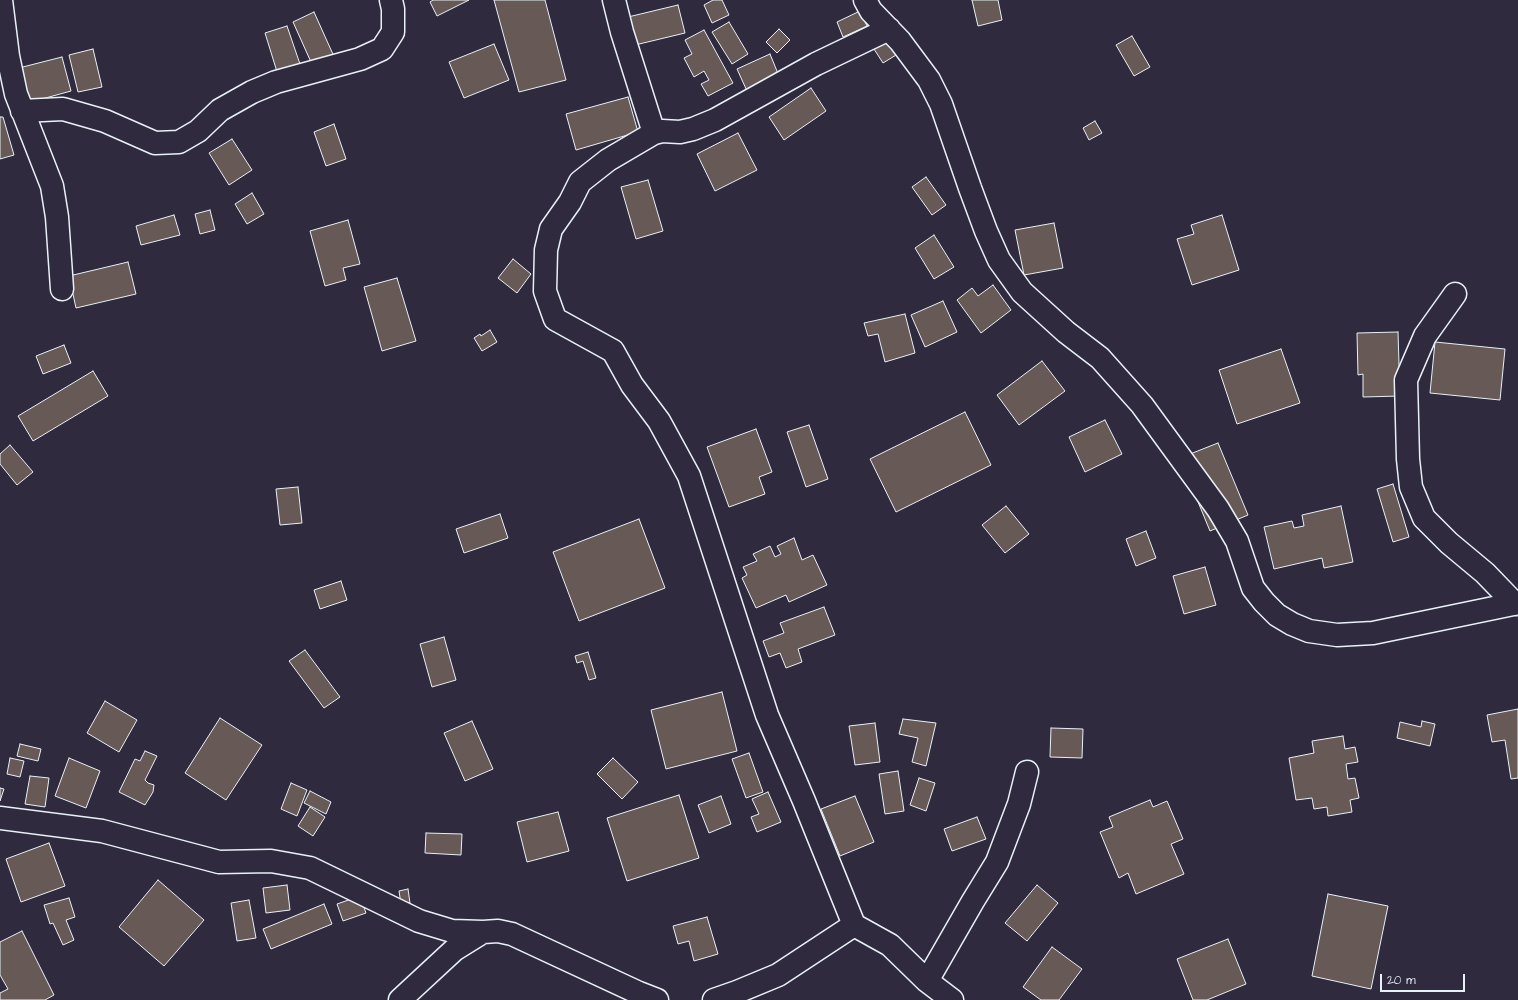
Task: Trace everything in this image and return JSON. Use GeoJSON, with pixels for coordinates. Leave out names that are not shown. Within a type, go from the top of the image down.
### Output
{"type":"FeatureCollection","features":[{"type":"Feature","properties":{"kind":"street"},"geometry":{"type":"LineString","coordinates":[[1,0],[8,56],[16,94],[52,186],[57,217],[62,289]]}},
{"type":"Feature","properties":{"kind":"street"},"geometry":{"type":"LineString","coordinates":[[22,111],[63,109],[105,121],[155,143],[179,142],[198,131],[220,110],[252,92],[276,82],[360,59],[382,49],[393,32],[393,9],[391,0]]}},
{"type":"Feature","properties":{"kind":"street"},"geometry":{"type":"LineString","coordinates":[[614,0],[622,32],[654,133]]}},
{"type":"Feature","properties":{"kind":"street"},"geometry":{"type":"LineString","coordinates":[[865,0],[871,11],[900,41],[929,80],[941,104],[970,188],[986,231],[999,260],[1022,292],[1066,332],[1100,358],[1142,405],[1218,509],[1236,541],[1253,588],[1277,615],[1292,624],[1309,631],[1337,635],[1373,633],[1516,603]]}},
{"type":"Feature","properties":{"kind":"street"},"geometry":{"type":"LineString","coordinates":[[889,29],[816,64],[715,120],[693,129],[680,132],[662,131],[654,133],[608,160],[580,182],[570,202],[551,228],[546,250],[544,291],[555,319],[613,351],[632,385],[659,421],[689,476],[766,715],[804,801],[854,925],[890,944],[927,980],[952,1000]]}},
{"type":"Feature","properties":{"kind":"street"},"geometry":{"type":"LineString","coordinates":[[1455,294],[1425,336],[1406,380],[1408,459],[1411,487],[1424,518],[1449,543],[1485,573],[1516,603]]}},
{"type":"Feature","properties":{"kind":"street"},"geometry":{"type":"LineString","coordinates":[[927,980],[997,862],[1019,804],[1027,772]]}},
{"type":"Feature","properties":{"kind":"street"},"geometry":{"type":"LineString","coordinates":[[0,818],[102,831],[219,862],[271,861],[310,868],[420,921],[452,931],[498,932],[512,934],[657,1000]]}},
{"type":"Feature","properties":{"kind":"street"},"geometry":{"type":"LineString","coordinates":[[714,1000],[778,975],[854,925]]}},
{"type":"Feature","properties":{"kind":"street"},"geometry":{"type":"LineString","coordinates":[[400,1000],[454,950],[483,932]]}},
{"type":"Feature","properties":{"kind":"building"},"geometry":{"type":"Polygon","coordinates":[[[433,0],[469,0],[437,16],[430,2],[433,0]]]}},
{"type":"Feature","properties":{"kind":"building"},"geometry":{"type":"Polygon","coordinates":[[[494,0],[545,0],[566,80],[519,92],[494,0]]]}},
{"type":"Feature","properties":{"kind":"building"},"geometry":{"type":"Polygon","coordinates":[[[713,0],[722,0],[729,15],[712,23],[704,5],[713,0]]]}},
{"type":"Feature","properties":{"kind":"building"},"geometry":{"type":"Polygon","coordinates":[[[972,0],[998,0],[1002,20],[978,26],[972,0]]]}},
{"type":"Feature","properties":{"kind":"building"},"geometry":{"type":"Polygon","coordinates":[[[678,5],[685,33],[635,45],[628,17],[678,5]]]}},
{"type":"Feature","properties":{"kind":"building"},"geometry":{"type":"Polygon","coordinates":[[[860,11],[867,26],[843,37],[837,22],[860,11]]]}},
{"type":"Feature","properties":{"kind":"building"},"geometry":{"type":"Polygon","coordinates":[[[314,12],[336,61],[315,71],[293,22],[314,12]]]}},
{"type":"Feature","properties":{"kind":"building"},"geometry":{"type":"Polygon","coordinates":[[[729,22],[748,54],[732,64],[712,32],[729,22]]]}},
{"type":"Feature","properties":{"kind":"building"},"geometry":{"type":"Polygon","coordinates":[[[287,26],[301,67],[278,75],[265,33],[287,26]]]}},
{"type":"Feature","properties":{"kind":"building"},"geometry":{"type":"Polygon","coordinates":[[[779,29],[790,40],[777,53],[766,42],[779,29]]]}},
{"type":"Feature","properties":{"kind":"building"},"geometry":{"type":"Polygon","coordinates":[[[704,30],[733,83],[708,96],[701,84],[709,80],[704,71],[694,77],[684,58],[692,54],[685,40],[704,30]]]}},
{"type":"Feature","properties":{"kind":"building"},"geometry":{"type":"Polygon","coordinates":[[[1132,36],[1150,67],[1134,76],[1116,45],[1132,36]]]}},
{"type":"Feature","properties":{"kind":"building"},"geometry":{"type":"Polygon","coordinates":[[[892,37],[901,52],[883,63],[874,49],[892,37]]]}},
{"type":"Feature","properties":{"kind":"building"},"geometry":{"type":"Polygon","coordinates":[[[494,44],[509,80],[464,98],[449,62],[494,44]]]}},
{"type":"Feature","properties":{"kind":"building"},"geometry":{"type":"Polygon","coordinates":[[[93,49],[102,87],[78,92],[69,55],[93,49]]]}},
{"type":"Feature","properties":{"kind":"building"},"geometry":{"type":"Polygon","coordinates":[[[770,54],[779,76],[747,91],[737,69],[770,54]]]}},
{"type":"Feature","properties":{"kind":"building"},"geometry":{"type":"Polygon","coordinates":[[[62,57],[71,91],[20,105],[11,70],[62,57]]]}},
{"type":"Feature","properties":{"kind":"building"},"geometry":{"type":"Polygon","coordinates":[[[811,88],[826,111],[784,140],[769,117],[811,88]]]}},
{"type":"Feature","properties":{"kind":"building"},"geometry":{"type":"Polygon","coordinates":[[[628,97],[638,132],[576,150],[566,114],[628,97]]]}},
{"type":"Feature","properties":{"kind":"building"},"geometry":{"type":"Polygon","coordinates":[[[0,117],[3,117],[14,155],[0,159],[0,117]]]}},
{"type":"Feature","properties":{"kind":"building"},"geometry":{"type":"Polygon","coordinates":[[[1095,121],[1102,133],[1089,140],[1083,128],[1095,121]]]}},
{"type":"Feature","properties":{"kind":"building"},"geometry":{"type":"Polygon","coordinates":[[[334,124],[346,159],[326,166],[314,132],[334,124]]]}},
{"type":"Feature","properties":{"kind":"building"},"geometry":{"type":"Polygon","coordinates":[[[738,133],[757,170],[715,191],[697,154],[738,133]]]}},
{"type":"Feature","properties":{"kind":"building"},"geometry":{"type":"Polygon","coordinates":[[[232,139],[252,170],[229,185],[209,153],[232,139]]]}},
{"type":"Feature","properties":{"kind":"building"},"geometry":{"type":"Polygon","coordinates":[[[926,177],[946,205],[932,215],[912,187],[926,177]]]}},
{"type":"Feature","properties":{"kind":"building"},"geometry":{"type":"Polygon","coordinates":[[[648,180],[663,231],[636,239],[621,187],[648,180]]]}},
{"type":"Feature","properties":{"kind":"building"},"geometry":{"type":"Polygon","coordinates":[[[252,193],[264,214],[247,224],[235,204],[252,193]]]}},
{"type":"Feature","properties":{"kind":"building"},"geometry":{"type":"Polygon","coordinates":[[[210,210],[215,230],[200,234],[195,214],[210,210]]]}},
{"type":"Feature","properties":{"kind":"building"},"geometry":{"type":"Polygon","coordinates":[[[174,215],[180,235],[141,245],[136,226],[174,215]]]}},
{"type":"Feature","properties":{"kind":"building"},"geometry":{"type":"Polygon","coordinates":[[[1222,215],[1239,270],[1192,285],[1177,239],[1194,234],[1191,225],[1222,215]]]}},
{"type":"Feature","properties":{"kind":"building"},"geometry":{"type":"Polygon","coordinates":[[[348,220],[360,264],[343,268],[346,280],[325,286],[310,231],[348,220]]]}},
{"type":"Feature","properties":{"kind":"building"},"geometry":{"type":"Polygon","coordinates":[[[1054,223],[1063,268],[1024,275],[1015,230],[1054,223]]]}},
{"type":"Feature","properties":{"kind":"building"},"geometry":{"type":"Polygon","coordinates":[[[934,235],[954,267],[934,279],[915,248],[934,235]]]}},
{"type":"Feature","properties":{"kind":"building"},"geometry":{"type":"Polygon","coordinates":[[[513,259],[531,274],[517,293],[498,278],[513,259]]]}},
{"type":"Feature","properties":{"kind":"building"},"geometry":{"type":"Polygon","coordinates":[[[128,262],[136,294],[76,308],[69,276],[128,262]]]}},
{"type":"Feature","properties":{"kind":"building"},"geometry":{"type":"Polygon","coordinates":[[[397,278],[416,341],[382,351],[364,287],[397,278]]]}},
{"type":"Feature","properties":{"kind":"building"},"geometry":{"type":"Polygon","coordinates":[[[993,285],[1011,310],[981,333],[957,300],[972,288],[978,296],[993,285]]]}},
{"type":"Feature","properties":{"kind":"building"},"geometry":{"type":"Polygon","coordinates":[[[943,301],[957,332],[925,347],[911,315],[943,301]]]}},
{"type":"Feature","properties":{"kind":"building"},"geometry":{"type":"Polygon","coordinates":[[[905,314],[915,353],[885,362],[878,334],[868,336],[864,323],[905,314]]]}},
{"type":"Feature","properties":{"kind":"building"},"geometry":{"type":"Polygon","coordinates":[[[490,330],[497,342],[482,351],[474,338],[480,334],[481,336],[490,330]]]}},
{"type":"Feature","properties":{"kind":"building"},"geometry":{"type":"Polygon","coordinates":[[[1398,332],[1400,396],[1363,397],[1363,374],[1358,375],[1357,333],[1398,332]]]}},
{"type":"Feature","properties":{"kind":"building"},"geometry":{"type":"Polygon","coordinates":[[[1435,342],[1505,349],[1500,400],[1430,393],[1435,342]]]}},
{"type":"Feature","properties":{"kind":"building"},"geometry":{"type":"Polygon","coordinates":[[[64,345],[71,363],[43,374],[36,356],[64,345]]]}},
{"type":"Feature","properties":{"kind":"building"},"geometry":{"type":"Polygon","coordinates":[[[1281,349],[1300,403],[1237,424],[1219,370],[1281,349]]]}},
{"type":"Feature","properties":{"kind":"building"},"geometry":{"type":"Polygon","coordinates":[[[1042,361],[1065,391],[1019,425],[997,395],[1042,361]]]}},
{"type":"Feature","properties":{"kind":"building"},"geometry":{"type":"Polygon","coordinates":[[[93,371],[108,396],[33,441],[18,416],[93,371]]]}},
{"type":"Feature","properties":{"kind":"building"},"geometry":{"type":"Polygon","coordinates":[[[965,412],[991,465],[896,512],[870,459],[965,412]]]}},
{"type":"Feature","properties":{"kind":"building"},"geometry":{"type":"Polygon","coordinates":[[[1105,420],[1122,454],[1085,472],[1069,437],[1105,420]]]}},
{"type":"Feature","properties":{"kind":"building"},"geometry":{"type":"Polygon","coordinates":[[[809,425],[828,479],[806,487],[787,432],[809,425]]]}},
{"type":"Feature","properties":{"kind":"building"},"geometry":{"type":"Polygon","coordinates":[[[756,429],[772,472],[759,477],[765,494],[729,507],[707,447],[756,429]]]}},
{"type":"Feature","properties":{"kind":"building"},"geometry":{"type":"Polygon","coordinates":[[[1218,443],[1248,515],[1210,531],[1180,458],[1218,443]]]}},
{"type":"Feature","properties":{"kind":"building"},"geometry":{"type":"Polygon","coordinates":[[[10,445],[33,472],[17,485],[0,464],[0,454],[10,445]]]}},
{"type":"Feature","properties":{"kind":"building"},"geometry":{"type":"Polygon","coordinates":[[[1393,484],[1409,537],[1393,542],[1377,489],[1393,484]]]}},
{"type":"Feature","properties":{"kind":"building"},"geometry":{"type":"Polygon","coordinates":[[[298,487],[302,523],[280,525],[276,489],[298,487]]]}},
{"type":"Feature","properties":{"kind":"building"},"geometry":{"type":"Polygon","coordinates":[[[1006,506],[1029,534],[1005,553],[982,525],[1006,506]]]}},
{"type":"Feature","properties":{"kind":"building"},"geometry":{"type":"Polygon","coordinates":[[[1341,506],[1353,562],[1324,568],[1322,558],[1274,569],[1264,527],[1292,521],[1294,528],[1304,526],[1302,515],[1341,506]]]}},
{"type":"Feature","properties":{"kind":"building"},"geometry":{"type":"Polygon","coordinates":[[[500,514],[508,538],[464,553],[456,529],[500,514]]]}},
{"type":"Feature","properties":{"kind":"building"},"geometry":{"type":"Polygon","coordinates":[[[639,519],[665,588],[579,621],[553,552],[639,519]]]}},
{"type":"Feature","properties":{"kind":"building"},"geometry":{"type":"Polygon","coordinates":[[[1146,531],[1156,558],[1136,566],[1126,539],[1146,531]]]}},
{"type":"Feature","properties":{"kind":"building"},"geometry":{"type":"Polygon","coordinates":[[[794,538],[802,560],[813,555],[827,585],[789,602],[786,595],[756,608],[742,578],[747,575],[743,567],[757,561],[753,554],[770,546],[775,557],[781,554],[777,546],[794,538]]]}},
{"type":"Feature","properties":{"kind":"building"},"geometry":{"type":"Polygon","coordinates":[[[1205,567],[1216,605],[1184,614],[1173,576],[1205,567]]]}},
{"type":"Feature","properties":{"kind":"building"},"geometry":{"type":"Polygon","coordinates":[[[341,581],[347,600],[320,609],[314,590],[341,581]]]}},
{"type":"Feature","properties":{"kind":"building"},"geometry":{"type":"Polygon","coordinates":[[[824,607],[835,635],[798,649],[802,662],[786,668],[780,653],[769,657],[763,641],[784,633],[780,623],[824,607]]]}},
{"type":"Feature","properties":{"kind":"building"},"geometry":{"type":"Polygon","coordinates":[[[444,637],[456,680],[432,687],[420,644],[444,637]]]}},
{"type":"Feature","properties":{"kind":"building"},"geometry":{"type":"Polygon","coordinates":[[[305,650],[340,697],[324,708],[289,661],[305,650]]]}},
{"type":"Feature","properties":{"kind":"building"},"geometry":{"type":"Polygon","coordinates":[[[588,652],[596,678],[589,680],[583,661],[577,663],[575,656],[588,652]]]}},
{"type":"Feature","properties":{"kind":"building"},"geometry":{"type":"Polygon","coordinates":[[[722,692],[737,751],[666,769],[651,710],[722,692]]]}},
{"type":"Feature","properties":{"kind":"building"},"geometry":{"type":"Polygon","coordinates":[[[105,701],[137,720],[119,752],[87,733],[105,701]]]}},
{"type":"Feature","properties":{"kind":"building"},"geometry":{"type":"Polygon","coordinates":[[[1518,709],[1518,778],[1511,779],[1505,740],[1492,742],[1487,715],[1518,709]]]}},
{"type":"Feature","properties":{"kind":"building"},"geometry":{"type":"Polygon","coordinates":[[[220,718],[262,745],[226,800],[185,773],[220,718]]]}},
{"type":"Feature","properties":{"kind":"building"},"geometry":{"type":"Polygon","coordinates":[[[903,719],[936,723],[926,766],[912,762],[918,738],[899,734],[903,719]]]}},
{"type":"Feature","properties":{"kind":"building"},"geometry":{"type":"Polygon","coordinates":[[[472,721],[493,769],[465,781],[444,733],[472,721]]]}},
{"type":"Feature","properties":{"kind":"building"},"geometry":{"type":"Polygon","coordinates":[[[1422,721],[1435,724],[1430,746],[1397,738],[1400,722],[1421,727],[1422,721]]]}},
{"type":"Feature","properties":{"kind":"building"},"geometry":{"type":"Polygon","coordinates":[[[875,723],[880,762],[855,765],[849,726],[875,723]]]}},
{"type":"Feature","properties":{"kind":"building"},"geometry":{"type":"Polygon","coordinates":[[[1051,728],[1083,729],[1082,758],[1050,757],[1051,728]]]}},
{"type":"Feature","properties":{"kind":"building"},"geometry":{"type":"Polygon","coordinates":[[[1343,736],[1345,749],[1355,747],[1358,762],[1346,764],[1348,779],[1355,778],[1359,798],[1350,800],[1352,812],[1328,816],[1327,807],[1314,809],[1312,798],[1296,800],[1289,758],[1314,753],[1312,741],[1343,736]]]}},
{"type":"Feature","properties":{"kind":"building"},"geometry":{"type":"Polygon","coordinates":[[[20,744],[41,749],[38,761],[17,756],[20,744]]]}},
{"type":"Feature","properties":{"kind":"building"},"geometry":{"type":"Polygon","coordinates":[[[145,751],[157,756],[145,780],[154,785],[153,792],[145,805],[119,792],[135,759],[140,761],[145,751]]]}},
{"type":"Feature","properties":{"kind":"building"},"geometry":{"type":"Polygon","coordinates":[[[749,753],[763,792],[746,798],[732,759],[749,753]]]}},
{"type":"Feature","properties":{"kind":"building"},"geometry":{"type":"Polygon","coordinates":[[[10,758],[24,761],[20,777],[7,774],[10,758]]]}},
{"type":"Feature","properties":{"kind":"building"},"geometry":{"type":"Polygon","coordinates":[[[69,758],[100,771],[86,808],[55,796],[69,758]]]}},
{"type":"Feature","properties":{"kind":"building"},"geometry":{"type":"Polygon","coordinates":[[[613,758],[638,782],[622,799],[597,774],[613,758]]]}},
{"type":"Feature","properties":{"kind":"building"},"geometry":{"type":"Polygon","coordinates":[[[898,771],[904,811],[885,814],[879,774],[898,771]]]}},
{"type":"Feature","properties":{"kind":"building"},"geometry":{"type":"Polygon","coordinates":[[[30,776],[49,778],[45,807],[25,804],[30,776]]]}},
{"type":"Feature","properties":{"kind":"building"},"geometry":{"type":"Polygon","coordinates":[[[919,778],[935,783],[926,811],[910,805],[919,778]]]}},
{"type":"Feature","properties":{"kind":"building"},"geometry":{"type":"Polygon","coordinates":[[[291,783],[307,790],[297,816],[281,809],[291,783]]]}},
{"type":"Feature","properties":{"kind":"building"},"geometry":{"type":"Polygon","coordinates":[[[0,788],[4,789],[0,801],[0,788]]]}},
{"type":"Feature","properties":{"kind":"building"},"geometry":{"type":"Polygon","coordinates":[[[310,791],[331,802],[326,814],[304,803],[310,791]]]}},
{"type":"Feature","properties":{"kind":"building"},"geometry":{"type":"Polygon","coordinates":[[[768,792],[781,822],[757,832],[751,817],[759,814],[752,799],[768,792]]]}},
{"type":"Feature","properties":{"kind":"building"},"geometry":{"type":"Polygon","coordinates":[[[679,795],[699,858],[627,881],[607,818],[679,795]]]}},
{"type":"Feature","properties":{"kind":"building"},"geometry":{"type":"Polygon","coordinates":[[[721,796],[731,824],[709,833],[698,805],[721,796]]]}},
{"type":"Feature","properties":{"kind":"building"},"geometry":{"type":"Polygon","coordinates":[[[855,796],[874,842],[840,856],[821,809],[855,796]]]}},
{"type":"Feature","properties":{"kind":"building"},"geometry":{"type":"Polygon","coordinates":[[[1150,800],[1153,807],[1167,801],[1183,839],[1171,844],[1184,874],[1136,894],[1128,873],[1119,878],[1100,832],[1113,827],[1109,817],[1150,800]]]}},
{"type":"Feature","properties":{"kind":"building"},"geometry":{"type":"Polygon","coordinates":[[[310,807],[325,817],[313,836],[298,826],[310,807]]]}},
{"type":"Feature","properties":{"kind":"building"},"geometry":{"type":"Polygon","coordinates":[[[558,812],[569,851],[527,862],[517,822],[558,812]]]}},
{"type":"Feature","properties":{"kind":"building"},"geometry":{"type":"Polygon","coordinates":[[[977,817],[986,839],[952,851],[944,829],[977,817]]]}},
{"type":"Feature","properties":{"kind":"building"},"geometry":{"type":"Polygon","coordinates":[[[426,833],[462,834],[461,855],[425,853],[426,833]]]}},
{"type":"Feature","properties":{"kind":"building"},"geometry":{"type":"Polygon","coordinates":[[[49,843],[65,886],[21,902],[6,859],[49,843]]]}},
{"type":"Feature","properties":{"kind":"building"},"geometry":{"type":"Polygon","coordinates":[[[158,880],[204,920],[164,966],[119,927],[158,880]]]}},
{"type":"Feature","properties":{"kind":"building"},"geometry":{"type":"Polygon","coordinates":[[[287,885],[290,910],[266,913],[263,888],[287,885]]]}},
{"type":"Feature","properties":{"kind":"building"},"geometry":{"type":"Polygon","coordinates":[[[1037,885],[1058,903],[1027,941],[1005,923],[1037,885]]]}},
{"type":"Feature","properties":{"kind":"building"},"geometry":{"type":"Polygon","coordinates":[[[408,889],[410,903],[401,904],[399,891],[408,889]]]}},
{"type":"Feature","properties":{"kind":"building"},"geometry":{"type":"Polygon","coordinates":[[[1328,894],[1388,906],[1371,989],[1312,976],[1328,894]]]}},
{"type":"Feature","properties":{"kind":"building"},"geometry":{"type":"Polygon","coordinates":[[[360,896],[366,913],[343,921],[337,904],[360,896]]]}},
{"type":"Feature","properties":{"kind":"building"},"geometry":{"type":"Polygon","coordinates":[[[69,898],[75,917],[66,920],[74,940],[63,945],[53,923],[50,924],[44,905],[69,898]]]}},
{"type":"Feature","properties":{"kind":"building"},"geometry":{"type":"Polygon","coordinates":[[[249,900],[256,938],[237,941],[231,903],[249,900]]]}},
{"type":"Feature","properties":{"kind":"building"},"geometry":{"type":"Polygon","coordinates":[[[324,904],[332,924],[271,949],[263,929],[324,904]]]}},
{"type":"Feature","properties":{"kind":"building"},"geometry":{"type":"Polygon","coordinates":[[[707,917],[718,954],[694,961],[689,941],[678,944],[673,926],[707,917]]]}},
{"type":"Feature","properties":{"kind":"building"},"geometry":{"type":"Polygon","coordinates":[[[22,931],[54,995],[45,1000],[0,1000],[0,993],[8,989],[0,975],[0,942],[22,931]]]}},
{"type":"Feature","properties":{"kind":"building"},"geometry":{"type":"Polygon","coordinates":[[[1228,939],[1246,984],[1207,1000],[1193,1000],[1177,959],[1228,939]]]}},
{"type":"Feature","properties":{"kind":"building"},"geometry":{"type":"Polygon","coordinates":[[[1052,947],[1082,969],[1059,1000],[1041,1000],[1023,987],[1052,947]]]}}]}
